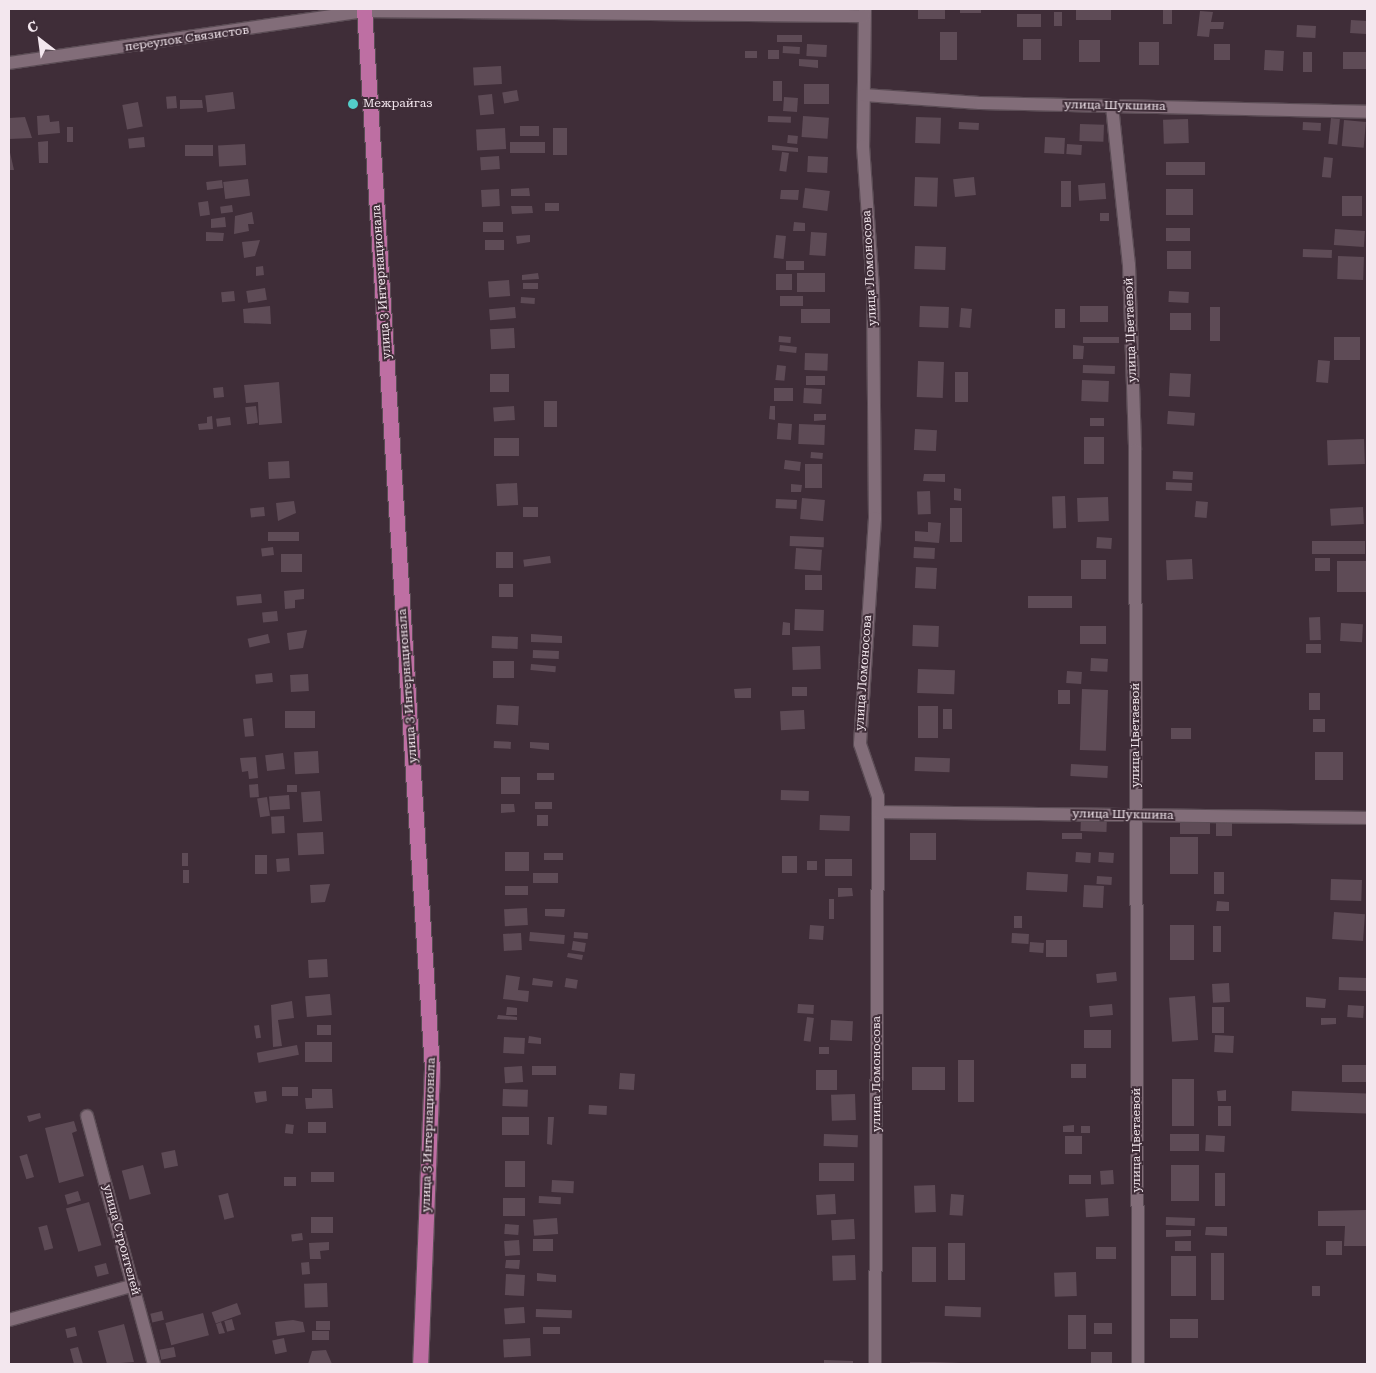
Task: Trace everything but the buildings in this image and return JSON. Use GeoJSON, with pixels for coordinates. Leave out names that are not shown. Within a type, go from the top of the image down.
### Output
{"type":"FeatureCollection","features":[{"type":"Feature","properties":{"kind":"main road","name":"улица 3 Интернационала"},"geometry":{"type":"LineString","coordinates":[[364,10],[432,1069],[420,1364]]}},
{"type":"Feature","properties":{"kind":"street","name":"переулок Связистов"},"geometry":{"type":"LineString","coordinates":[[9,64],[364,10],[865,12]]}},
{"type":"Feature","properties":{"kind":"street","name":"улица Ломоносова"},"geometry":{"type":"LineString","coordinates":[[865,12],[864,95],[873,289],[875,518],[860,744],[878,797],[875,1364]]}},
{"type":"Feature","properties":{"kind":"street","name":"улица Шукшина"},"geometry":{"type":"LineString","coordinates":[[864,95],[1112,106],[1367,112]]}},
{"type":"Feature","properties":{"kind":"street","name":"улица Цветаевой"},"geometry":{"type":"LineString","coordinates":[[1112,106],[1129,265],[1135,431],[1138,1364]]}},
{"type":"Feature","properties":{"kind":"street","name":"улица Шукшина"},"geometry":{"type":"LineString","coordinates":[[878,812],[1367,818]]}},
{"type":"Feature","properties":{"kind":"street","name":"улица Строителей"},"geometry":{"type":"LineString","coordinates":[[87,1116],[154,1364]]}},
{"type":"Feature","properties":{"kind":"street"},"geometry":{"type":"LineString","coordinates":[[9,1320],[134,1285]]}},
{"type":"Feature","properties":{"kind":"place","name":"Межрайгаз"},"geometry":{"type":"Point","coordinates":[353,104]}}]}
